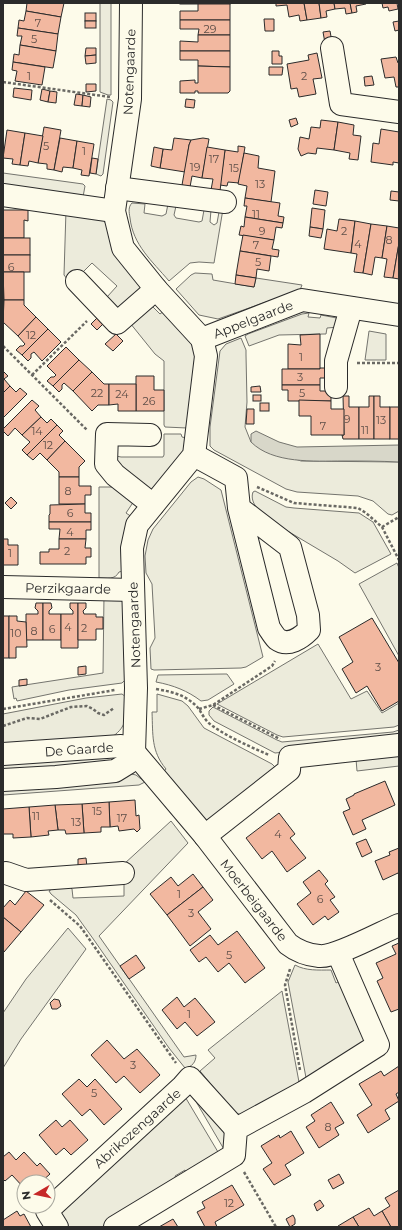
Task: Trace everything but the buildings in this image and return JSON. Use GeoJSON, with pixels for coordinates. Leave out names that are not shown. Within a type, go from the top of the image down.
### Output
{"type":"FeatureCollection","features":[{"type":"Feature","properties":{"kind":"street","name":"Notengaarde"},"geometry":{"type":"LineString","coordinates":[[131,3],[130,99],[114,211],[124,248],[156,289],[202,339]]}},
{"type":"Feature","properties":{"kind":"street"},"geometry":{"type":"LineString","coordinates":[[332,48],[341,104],[399,112]]}},
{"type":"Feature","properties":{"kind":"street"},"geometry":{"type":"LineString","coordinates":[[117,188],[225,202]]}},
{"type":"Feature","properties":{"kind":"street"},"geometry":{"type":"LineString","coordinates":[[3,195],[114,211]]}},
{"type":"Feature","properties":{"kind":"street"},"geometry":{"type":"LineString","coordinates":[[77,282],[117,324],[156,289]]}},
{"type":"Feature","properties":{"kind":"street","name":"Appelgaarde"},"geometry":{"type":"LineString","coordinates":[[202,339],[302,300],[399,315]]}},
{"type":"Feature","properties":{"kind":"street"},"geometry":{"type":"LineString","coordinates":[[336,386],[336,364],[351,308]]}},
{"type":"Feature","properties":{"kind":"street"},"geometry":{"type":"LineString","coordinates":[[202,339],[206,356],[194,455],[236,478],[239,508],[269,628],[277,639],[287,642],[301,639],[309,630],[308,615],[290,547],[239,508]]}},
{"type":"Feature","properties":{"kind":"street"},"geometry":{"type":"LineString","coordinates":[[150,435],[107,434],[106,464],[115,475],[153,504]]}},
{"type":"Feature","properties":{"kind":"street","name":"Notengaarde"},"geometry":{"type":"LineString","coordinates":[[134,752],[135,695],[132,548],[137,525],[194,455]]}},
{"type":"Feature","properties":{"kind":"street","name":"Perzikgaarde"},"geometry":{"type":"LineString","coordinates":[[3,587],[133,590]]}},
{"type":"Feature","properties":{"kind":"street"},"geometry":{"type":"LineString","coordinates":[[205,836],[289,770],[287,748],[399,744]]}},
{"type":"Feature","properties":{"kind":"street","name":"De Gaarde"},"geometry":{"type":"LineString","coordinates":[[3,754],[121,746],[134,752],[128,763],[115,771],[56,777],[3,780]]}},
{"type":"Feature","properties":{"kind":"street","name":"Moerbeigaarde"},"geometry":{"type":"LineString","coordinates":[[134,752],[205,836],[288,944],[296,950],[320,956],[338,953],[399,925]]}},
{"type":"Feature","properties":{"kind":"street"},"geometry":{"type":"LineString","coordinates":[[10,875],[123,873]]}},
{"type":"Feature","properties":{"kind":"street"},"geometry":{"type":"LineString","coordinates":[[115,1227],[234,1155],[236,1129],[304,1092],[378,1045],[338,953]]}},
{"type":"Feature","properties":{"kind":"street","name":"Abrikozengaarde"},"geometry":{"type":"LineString","coordinates":[[57,1227],[47,1211],[190,1078],[236,1129]]}},
{"type":"Feature","properties":{"kind":"path"},"geometry":{"type":"LineString","coordinates":[[3,82],[130,99]]}},
{"type":"Feature","properties":{"kind":"path"},"geometry":{"type":"LineString","coordinates":[[32,375],[102,307]]}},
{"type":"Feature","properties":{"kind":"path"},"geometry":{"type":"LineString","coordinates":[[3,346],[85,429],[96,437],[107,434]]}},
{"type":"Feature","properties":{"kind":"path"},"geometry":{"type":"LineString","coordinates":[[336,364],[399,363]]}},
{"type":"Feature","properties":{"kind":"path"},"geometry":{"type":"LineString","coordinates":[[236,478],[294,503],[358,508],[382,527],[399,560]]}},
{"type":"Feature","properties":{"kind":"path"},"geometry":{"type":"LineString","coordinates":[[382,527],[399,517]]}},
{"type":"Feature","properties":{"kind":"path"},"geometry":{"type":"LineString","coordinates":[[199,709],[213,704],[272,666],[287,642]]}},
{"type":"Feature","properties":{"kind":"path"},"geometry":{"type":"LineString","coordinates":[[3,726],[27,718],[40,719],[71,707],[87,706],[104,715],[125,703],[135,695],[154,688],[175,692],[189,699],[199,709],[208,723],[228,736],[270,756],[287,748],[270,734],[213,704]]}},
{"type":"Feature","properties":{"kind":"path"},"geometry":{"type":"LineString","coordinates":[[3,708],[118,689],[135,695]]}},
{"type":"Feature","properties":{"kind":"path"},"geometry":{"type":"LineString","coordinates":[[10,875],[42,893],[80,926],[172,1058],[190,1078]]}},
{"type":"Feature","properties":{"kind":"path"},"geometry":{"type":"LineString","coordinates":[[296,950],[285,985],[304,1092]]}},
{"type":"Feature","properties":{"kind":"path"},"geometry":{"type":"LineString","coordinates":[[234,1155],[276,1227]]}},
{"type":"Feature","properties":{"kind":"shaded area"},"geometry":{"type":"Polygon","coordinates":[[[100,3],[111,3],[111,95],[100,92],[100,3]]]}},
{"type":"Feature","properties":{"kind":"shaded area"},"geometry":{"type":"Polygon","coordinates":[[[107,99],[113,102],[103,174],[101,176],[96,174],[107,99]]]}},
{"type":"Feature","properties":{"kind":"shaded area"},"geometry":{"type":"Polygon","coordinates":[[[3,173],[83,184],[85,186],[83,197],[3,186],[3,173]]]}},
{"type":"Feature","properties":{"kind":"shaded area"},"geometry":{"type":"Polygon","coordinates":[[[132,203],[145,204],[144,213],[162,216],[166,214],[168,204],[176,206],[174,215],[176,218],[199,222],[202,221],[204,210],[211,210],[210,222],[214,225],[217,223],[219,212],[223,209],[214,263],[190,263],[169,281],[139,245],[132,228],[129,212],[132,203]]]}},
{"type":"Feature","properties":{"kind":"shaded area"},"geometry":{"type":"Polygon","coordinates":[[[66,210],[103,219],[144,288],[119,311],[107,297],[117,286],[92,263],[71,284],[64,275],[66,210]]]}},
{"type":"Feature","properties":{"kind":"shaded area"},"geometry":{"type":"Polygon","coordinates":[[[195,273],[212,274],[213,280],[254,287],[256,278],[302,285],[300,290],[218,319],[199,315],[176,289],[195,273]]]}},
{"type":"Feature","properties":{"kind":"shaded area"},"geometry":{"type":"Polygon","coordinates":[[[149,303],[160,314],[164,311],[193,344],[195,356],[187,428],[165,427],[164,361],[155,354],[130,323],[149,303]]]}},
{"type":"Feature","properties":{"kind":"shaded area"},"geometry":{"type":"Polygon","coordinates":[[[309,313],[308,317],[320,318],[321,315],[342,319],[339,327],[327,328],[326,334],[279,335],[249,346],[245,336],[248,334],[302,314],[309,313]]]}},
{"type":"Feature","properties":{"kind":"shaded area"},"geometry":{"type":"Polygon","coordinates":[[[369,331],[386,334],[386,360],[365,360],[369,331]]]}},
{"type":"Feature","properties":{"kind":"shaded area"},"geometry":{"type":"Polygon","coordinates":[[[241,338],[246,350],[247,402],[245,427],[251,442],[301,461],[399,462],[399,511],[392,515],[388,514],[373,501],[358,496],[297,492],[286,489],[214,450],[210,446],[210,427],[220,351],[226,344],[241,338]]]}},
{"type":"Feature","properties":{"kind":"shaded area"},"geometry":{"type":"Polygon","coordinates":[[[256,431],[279,442],[297,447],[399,445],[399,462],[307,461],[282,458],[260,449],[251,442],[251,434],[256,431]]]}},
{"type":"Feature","properties":{"kind":"shaded area"},"geometry":{"type":"Polygon","coordinates":[[[164,434],[181,434],[182,437],[186,438],[183,453],[150,492],[118,465],[116,456],[163,457],[164,434]]]}},
{"type":"Feature","properties":{"kind":"shaded area"},"geometry":{"type":"Polygon","coordinates":[[[198,477],[204,479],[221,490],[263,657],[246,667],[241,668],[154,670],[151,669],[150,648],[155,638],[152,584],[146,573],[145,556],[148,540],[153,529],[191,482],[198,477]]]}},
{"type":"Feature","properties":{"kind":"shaded area"},"geometry":{"type":"Polygon","coordinates":[[[99,487],[122,487],[136,498],[126,513],[132,517],[123,571],[110,578],[99,578],[99,487]]]}},
{"type":"Feature","properties":{"kind":"shaded area"},"geometry":{"type":"Polygon","coordinates":[[[255,491],[286,507],[359,513],[373,522],[391,554],[355,573],[338,561],[269,520],[254,504],[252,496],[253,492],[255,491]]]}},
{"type":"Feature","properties":{"kind":"shaded area"},"geometry":{"type":"Polygon","coordinates":[[[397,563],[399,568],[399,656],[359,584],[397,563]]]}},
{"type":"Feature","properties":{"kind":"shaded area"},"geometry":{"type":"Polygon","coordinates":[[[104,595],[121,599],[123,603],[125,680],[122,683],[69,690],[17,701],[16,698],[14,699],[12,687],[103,673],[104,595]]]}},
{"type":"Feature","properties":{"kind":"shaded area"},"geometry":{"type":"Polygon","coordinates":[[[318,644],[351,699],[367,691],[382,713],[399,703],[399,725],[394,727],[283,737],[217,704],[318,644]]]}},
{"type":"Feature","properties":{"kind":"shaded area"},"geometry":{"type":"Polygon","coordinates":[[[227,674],[234,684],[208,700],[201,701],[180,689],[156,682],[158,675],[227,674]]]}},
{"type":"Feature","properties":{"kind":"shaded area"},"geometry":{"type":"Polygon","coordinates":[[[122,694],[126,697],[125,721],[120,730],[109,739],[3,747],[3,714],[86,698],[122,694]]]}},
{"type":"Feature","properties":{"kind":"shaded area"},"geometry":{"type":"Polygon","coordinates":[[[157,694],[182,701],[188,706],[204,728],[272,764],[276,768],[207,821],[162,774],[166,769],[155,749],[153,735],[152,712],[157,712],[157,694]]]}},
{"type":"Feature","properties":{"kind":"shaded area"},"geometry":{"type":"Polygon","coordinates":[[[213,707],[282,742],[393,732],[399,730],[399,740],[275,753],[214,721],[209,715],[209,711],[213,707]]]}},
{"type":"Feature","properties":{"kind":"shaded area"},"geometry":{"type":"Polygon","coordinates":[[[399,752],[399,766],[357,771],[356,759],[399,752]]]}},
{"type":"Feature","properties":{"kind":"shaded area"},"geometry":{"type":"Polygon","coordinates":[[[116,756],[117,762],[3,773],[3,760],[116,756]]]}},
{"type":"Feature","properties":{"kind":"shaded area"},"geometry":{"type":"Polygon","coordinates":[[[127,773],[136,775],[145,782],[139,785],[3,795],[3,785],[127,773]]]}},
{"type":"Feature","properties":{"kind":"shaded area"},"geometry":{"type":"Polygon","coordinates":[[[171,821],[188,843],[99,936],[184,1057],[196,1055],[193,1064],[190,1067],[185,1068],[169,1048],[76,915],[49,891],[52,889],[70,887],[72,889],[73,898],[124,896],[124,864],[171,821]]]}},
{"type":"Feature","properties":{"kind":"shaded area"},"geometry":{"type":"Polygon","coordinates":[[[68,928],[86,949],[21,1039],[3,1068],[3,1013],[26,979],[68,928]]]}},
{"type":"Feature","properties":{"kind":"shaded area"},"geometry":{"type":"Polygon","coordinates":[[[295,965],[308,969],[331,970],[336,983],[344,979],[366,1040],[307,1083],[288,982],[295,965]]]}},
{"type":"Feature","properties":{"kind":"shaded area"},"geometry":{"type":"Polygon","coordinates":[[[282,991],[299,1082],[241,1115],[234,1112],[200,1071],[215,1058],[208,1050],[282,991]]]}},
{"type":"Feature","properties":{"kind":"shaded area"},"geometry":{"type":"Polygon","coordinates":[[[191,1093],[228,1130],[225,1151],[191,1093]]]}},
{"type":"Feature","properties":{"kind":"shaded area"},"geometry":{"type":"Polygon","coordinates":[[[184,1095],[221,1157],[189,1176],[185,1170],[175,1176],[178,1182],[102,1227],[67,1227],[61,1218],[60,1210],[184,1095]]]}}]}
